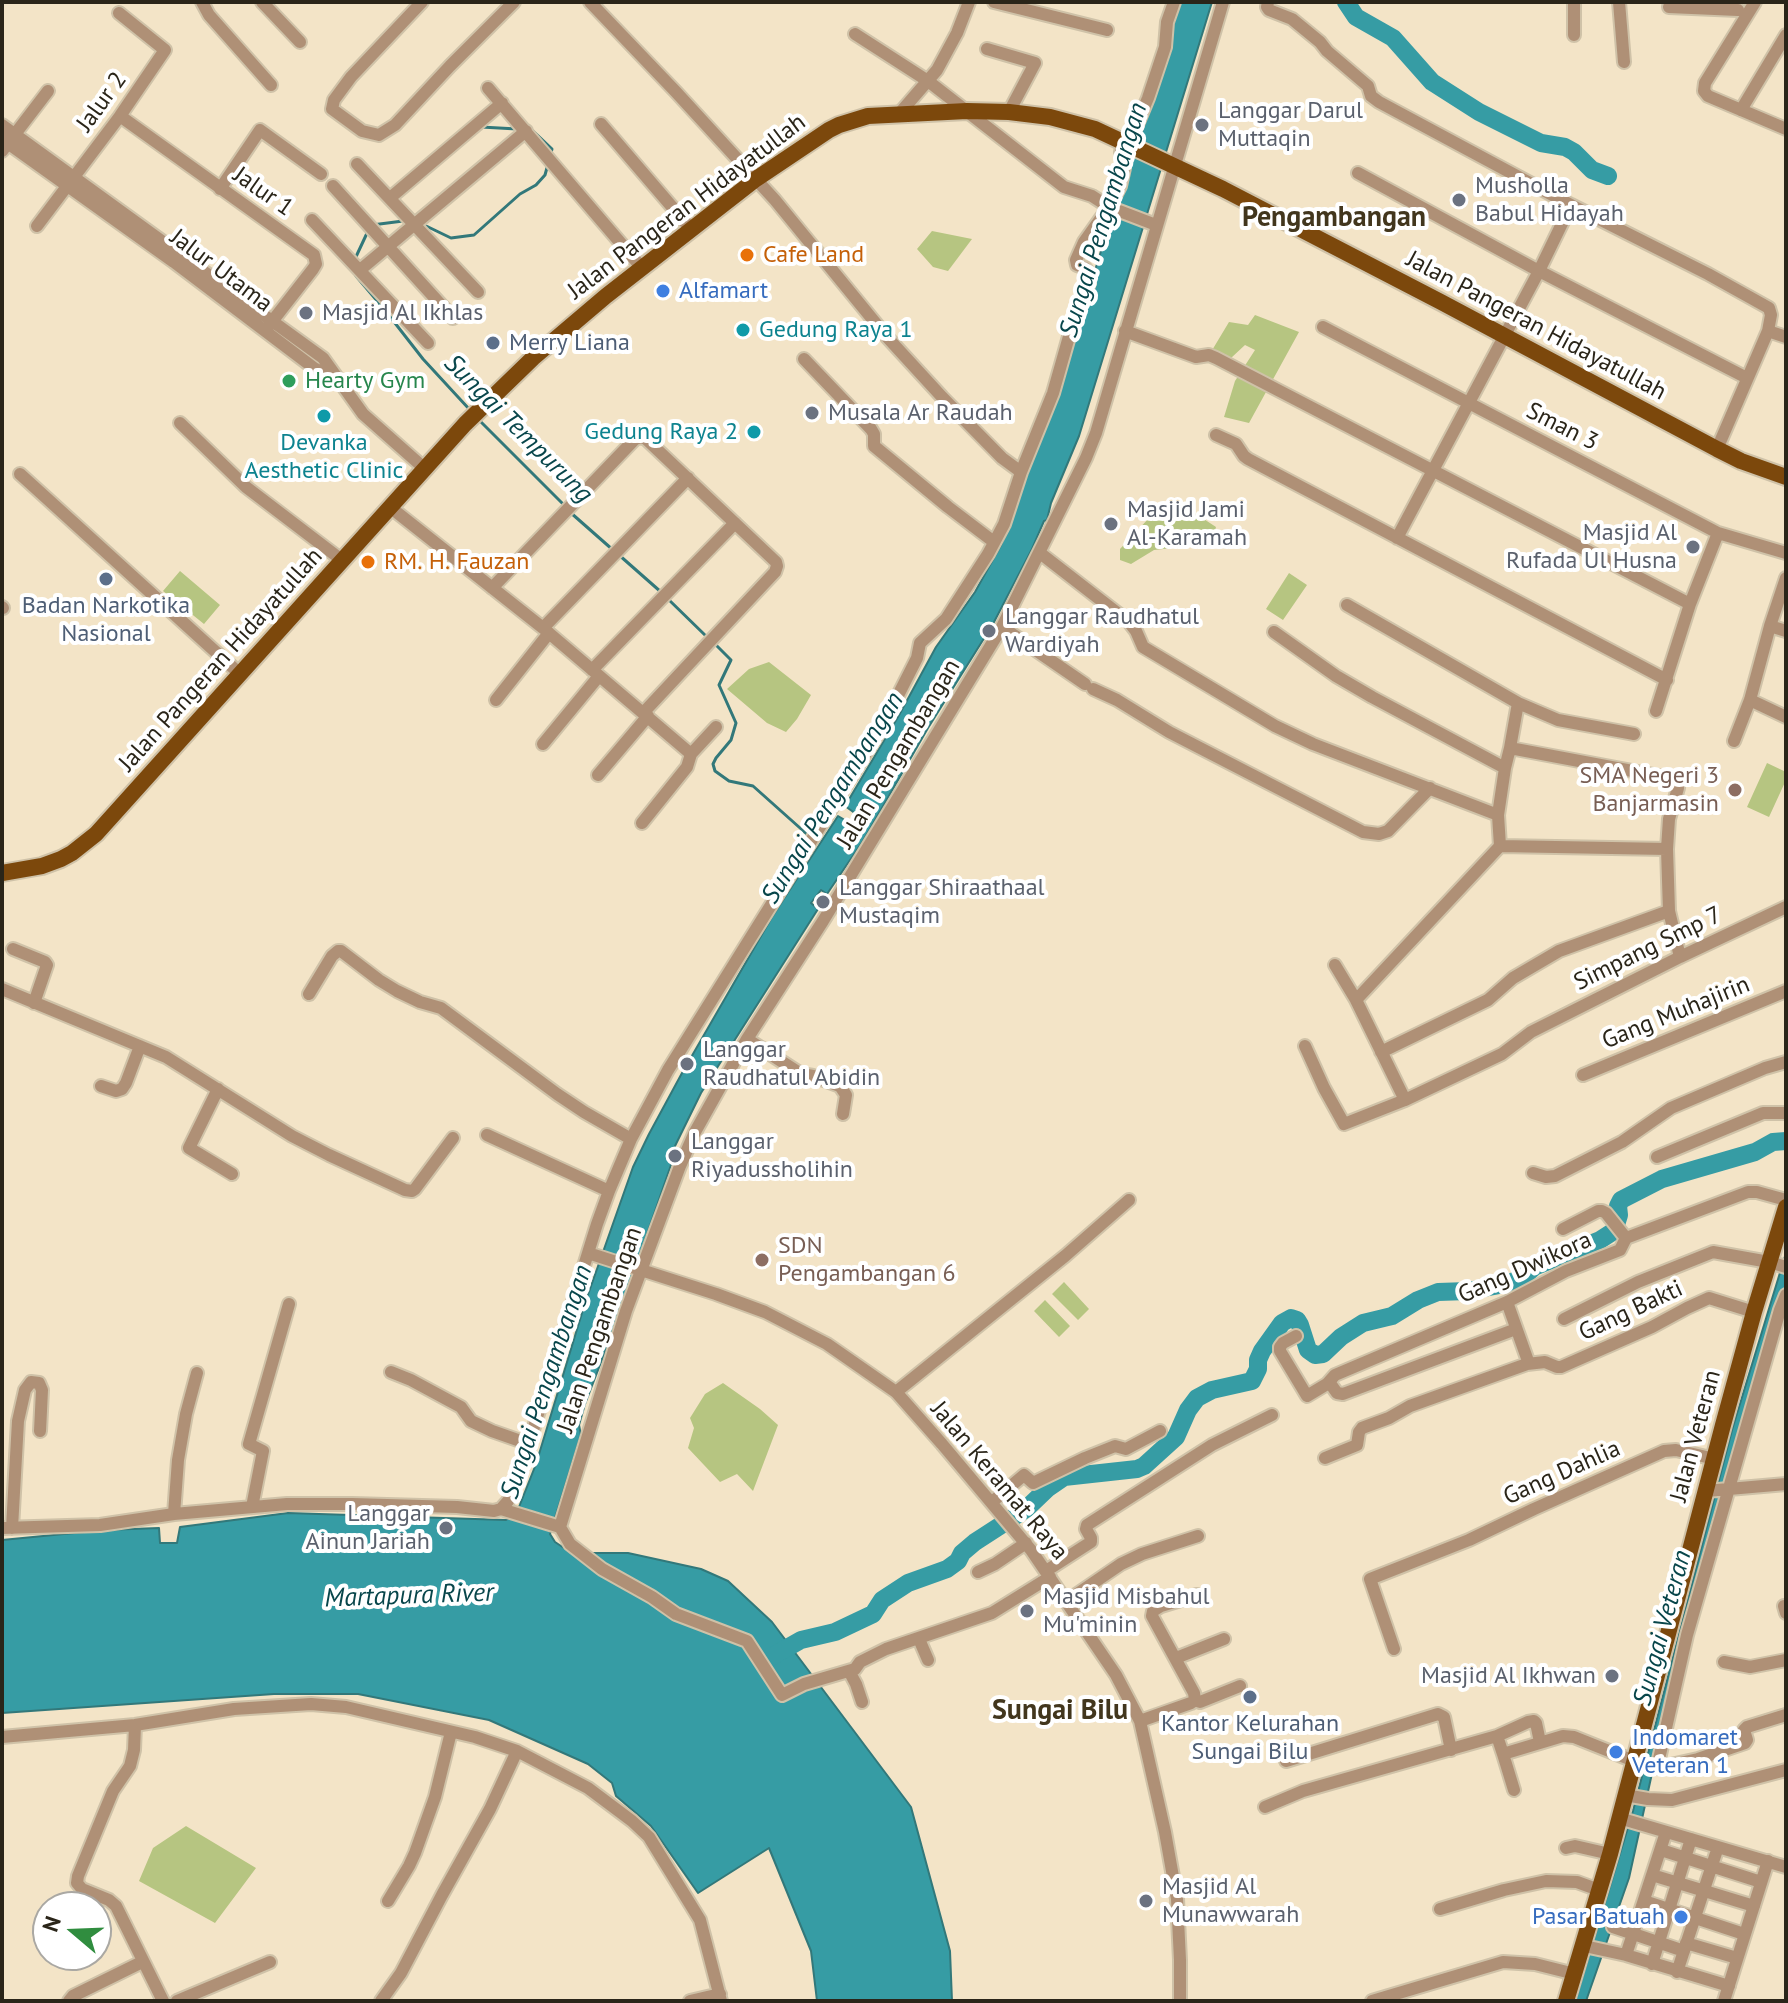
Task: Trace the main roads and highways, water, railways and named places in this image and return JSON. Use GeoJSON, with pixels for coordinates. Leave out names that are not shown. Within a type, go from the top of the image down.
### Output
{"type":"FeatureCollection","features":[{"type":"Feature","properties":{"kind":"main road","name":"Jalan Pangeran Hidayatullah"},"geometry":{"type":"LineString","coordinates":[[2,873],[50,863],[88,841],[424,468],[533,358],[756,179],[839,125],[868,116],[1009,112],[1050,117],[1095,129],[1264,210],[1717,449],[1786,477]]}},
{"type":"Feature","properties":{"kind":"main road","name":"Jalan Veteran"},"geometry":{"type":"LineString","coordinates":[[1566,2001],[1586,1945],[1610,1854],[1648,1765],[1719,1491],[1715,1459],[1754,1312],[1777,1264],[1786,1207]]}},
{"type":"Feature","properties":{"kind":"water","name":"Martapura River"},"geometry":{"type":"Polygon","coordinates":[[[1179,2],[1212,2],[1079,436],[1047,520],[993,624],[863,841],[827,894],[821,890],[811,903],[818,909],[701,1093],[675,1146],[618,1318],[585,1404],[579,1425],[581,1435],[550,1534],[555,1542],[577,1553],[628,1553],[701,1569],[728,1581],[772,1622],[911,1807],[950,1951],[952,2001],[817,2001],[811,1951],[769,1848],[698,1893],[651,1826],[616,1796],[612,1783],[588,1764],[489,1720],[358,1694],[274,1694],[2,1713],[2,1540],[159,1528],[160,1543],[177,1543],[180,1527],[288,1513],[506,1520],[517,1512],[536,1464],[585,1303],[633,1167],[649,1134],[772,917],[838,816],[850,823],[856,814],[845,806],[936,647],[975,592],[1001,545],[1055,399],[1164,64],[1179,2]]]}},
{"type":"Feature","properties":{"kind":"water"},"geometry":{"type":"Polygon","coordinates":[[[1786,1253],[1786,1286],[1658,1746],[1629,1878],[1586,2001],[1575,2001],[1633,1811],[1732,1430],[1786,1253]]]}},
{"type":"Feature","properties":{"kind":"waterway"},"geometry":{"type":"LineString","coordinates":[[1346,2],[1356,17],[1393,38],[1432,82],[1479,112],[1541,143],[1565,147],[1592,170],[1608,176]]}},
{"type":"Feature","properties":{"kind":"waterway","name":"Sungai Tempurung"},"geometry":{"type":"LineString","coordinates":[[481,127],[517,129]]}},
{"type":"Feature","properties":{"kind":"waterway","name":"Sungai Tempurung"},"geometry":{"type":"LineString","coordinates":[[532,130],[552,149],[550,157]]}},
{"type":"Feature","properties":{"kind":"waterway","name":"Sungai Tempurung"},"geometry":{"type":"LineString","coordinates":[[422,224],[451,238],[474,235],[520,194],[536,185],[545,175],[548,164]]}},
{"type":"Feature","properties":{"kind":"waterway","name":"Sungai Tempurung"},"geometry":{"type":"LineString","coordinates":[[372,225],[403,221]]}},
{"type":"Feature","properties":{"kind":"waterway","name":"Sungai Tempurung"},"geometry":{"type":"LineString","coordinates":[[354,261],[368,231]]}},
{"type":"Feature","properties":{"kind":"waterway","name":"Sungai Tempurung"},"geometry":{"type":"LineString","coordinates":[[356,272],[356,276],[423,359],[470,410]]}},
{"type":"Feature","properties":{"kind":"waterway","name":"Sungai Tempurung"},"geometry":{"type":"LineString","coordinates":[[478,419],[566,507]]}},
{"type":"Feature","properties":{"kind":"waterway","name":"Sungai Tempurung"},"geometry":{"type":"LineString","coordinates":[[571,513],[613,550]]}},
{"type":"Feature","properties":{"kind":"waterway","name":"Sungai Tempurung"},"geometry":{"type":"LineString","coordinates":[[619,555],[661,592]]}},
{"type":"Feature","properties":{"kind":"waterway","name":"Sungai Tempurung"},"geometry":{"type":"LineString","coordinates":[[667,598],[707,637]]}},
{"type":"Feature","properties":{"kind":"waterway","name":"Sungai Tempurung"},"geometry":{"type":"LineString","coordinates":[[713,642],[731,660],[719,685],[736,723],[731,740],[713,764],[715,771],[729,781],[753,786],[809,836]]}},
{"type":"Feature","properties":{"kind":"waterway"},"geometry":{"type":"LineString","coordinates":[[771,1657],[801,1640],[835,1632],[873,1614],[882,1600],[908,1583],[947,1569],[975,1542],[1026,1509],[1064,1477],[1144,1466],[1176,1437],[1197,1398],[1212,1390],[1252,1381],[1262,1351],[1282,1323],[1291,1318],[1300,1325],[1308,1350],[1315,1355],[1323,1354],[1341,1337],[1363,1323],[1392,1316],[1418,1300],[1438,1292],[1468,1291],[1510,1283],[1534,1267],[1600,1240],[1614,1231],[1621,1200],[1662,1179],[1755,1152],[1773,1142],[1786,1141]]}},
{"type":"Feature","properties":{"kind":"place","name":"Langgar Darul Muttaqin"},"geometry":{"type":"Point","coordinates":[1202,125]}},
{"type":"Feature","properties":{"kind":"place","name":"Musholla Babul Hidayah"},"geometry":{"type":"Point","coordinates":[1459,200]}},
{"type":"Feature","properties":{"kind":"place","name":"Cafe Land"},"geometry":{"type":"Point","coordinates":[747,255]}},
{"type":"Feature","properties":{"kind":"place","name":"Alfamart"},"geometry":{"type":"Point","coordinates":[663,291]}},
{"type":"Feature","properties":{"kind":"place","name":"Masjid Al Ikhlas"},"geometry":{"type":"Point","coordinates":[306,313]}},
{"type":"Feature","properties":{"kind":"place","name":"Gedung Raya 1"},"geometry":{"type":"Point","coordinates":[743,330]}},
{"type":"Feature","properties":{"kind":"place","name":"Merry Liana"},"geometry":{"type":"Point","coordinates":[493,343]}},
{"type":"Feature","properties":{"kind":"place","name":"Hearty Gym"},"geometry":{"type":"Point","coordinates":[289,381]}},
{"type":"Feature","properties":{"kind":"place","name":"Musala Ar Raudah"},"geometry":{"type":"Point","coordinates":[812,413]}},
{"type":"Feature","properties":{"kind":"place","name":"Devanka Aesthetic Clinic"},"geometry":{"type":"Point","coordinates":[324,416]}},
{"type":"Feature","properties":{"kind":"place","name":"Gedung Raya 2"},"geometry":{"type":"Point","coordinates":[754,432]}},
{"type":"Feature","properties":{"kind":"place","name":"Masjid Jami Al-Karamah"},"geometry":{"type":"Point","coordinates":[1111,524]}},
{"type":"Feature","properties":{"kind":"place","name":"Masjid Al Rufada Ul Husna"},"geometry":{"type":"Point","coordinates":[1693,547]}},
{"type":"Feature","properties":{"kind":"place","name":"RM. H. Fauzan"},"geometry":{"type":"Point","coordinates":[368,562]}},
{"type":"Feature","properties":{"kind":"place","name":"Badan Narkotika Nasional"},"geometry":{"type":"Point","coordinates":[106,579]}},
{"type":"Feature","properties":{"kind":"place","name":"Langgar Raudhatul Wardiyah"},"geometry":{"type":"Point","coordinates":[989,631]}},
{"type":"Feature","properties":{"kind":"place","name":"SMA Negeri 3 Banjarmasin"},"geometry":{"type":"Point","coordinates":[1735,790]}},
{"type":"Feature","properties":{"kind":"place","name":"Langgar Shiraathaal Mustaqim"},"geometry":{"type":"Point","coordinates":[823,902]}},
{"type":"Feature","properties":{"kind":"place","name":"Langgar Raudhatul Abidin"},"geometry":{"type":"Point","coordinates":[687,1064]}},
{"type":"Feature","properties":{"kind":"place","name":"Langgar Riyadussholihin"},"geometry":{"type":"Point","coordinates":[675,1156]}},
{"type":"Feature","properties":{"kind":"place","name":"SDN Pengambangan 6"},"geometry":{"type":"Point","coordinates":[762,1260]}},
{"type":"Feature","properties":{"kind":"place","name":"Langgar Ainun Jariah"},"geometry":{"type":"Point","coordinates":[446,1528]}},
{"type":"Feature","properties":{"kind":"place","name":"Masjid Misbahul Mu'minin"},"geometry":{"type":"Point","coordinates":[1027,1611]}},
{"type":"Feature","properties":{"kind":"place","name":"Masjid Al Ikhwan"},"geometry":{"type":"Point","coordinates":[1612,1676]}},
{"type":"Feature","properties":{"kind":"place","name":"Kantor Kelurahan Sungai Bilu"},"geometry":{"type":"Point","coordinates":[1250,1697]}},
{"type":"Feature","properties":{"kind":"place","name":"Indomaret Veteran 1"},"geometry":{"type":"Point","coordinates":[1616,1752]}},
{"type":"Feature","properties":{"kind":"place","name":"Masjid Al Munawwarah"},"geometry":{"type":"Point","coordinates":[1146,1901]}},
{"type":"Feature","properties":{"kind":"place","name":"Pasar Batuah"},"geometry":{"type":"Point","coordinates":[1681,1917]}},
{"type":"Feature","properties":{"kind":"district","name":"Pengambangan"},"geometry":{"type":"Point","coordinates":[1334,218]}},
{"type":"Feature","properties":{"kind":"district","name":"Sungai Bilu"},"geometry":{"type":"Point","coordinates":[1060,1711]}},
{"type":"Feature","properties":{"kind":"water label","name":"Sungai Pengambangan"},"geometry":{"type":"Point","coordinates":[1104,220]}},
{"type":"Feature","properties":{"kind":"water label","name":"Sungai Pengambangan"},"geometry":{"type":"Point","coordinates":[833,798]}},
{"type":"Feature","properties":{"kind":"water label","name":"Sungai Pengambangan"},"geometry":{"type":"Point","coordinates":[547,1382]}},
{"type":"Feature","properties":{"kind":"water label","name":"Sungai Veteran"},"geometry":{"type":"Point","coordinates":[1663,1628]}}]}
